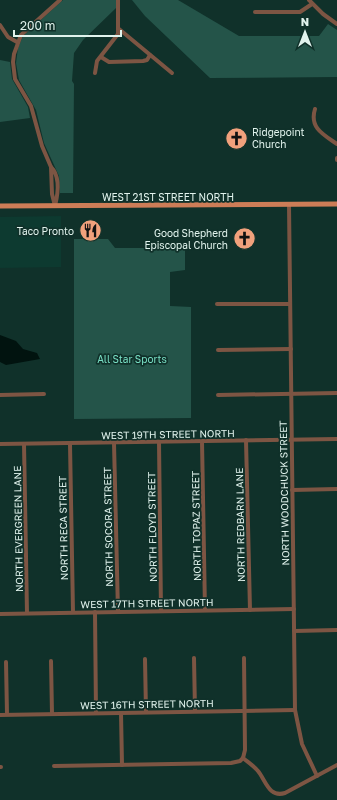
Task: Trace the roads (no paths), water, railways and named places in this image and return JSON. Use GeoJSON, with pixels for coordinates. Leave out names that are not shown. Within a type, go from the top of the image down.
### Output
{"type":"FeatureCollection","features":[{"type":"Feature","properties":{"kind":"main road","name":"WEST 21ST STREET NORTH"},"geometry":{"type":"LineString","coordinates":[[0,206],[337,204]]}},
{"type":"Feature","properties":{"kind":"street"},"geometry":{"type":"LineString","coordinates":[[55,206],[58,183],[55,171],[51,167],[42,146],[31,106],[15,79],[13,62],[18,42],[25,30],[54,2],[60,0]]}},
{"type":"Feature","properties":{"kind":"street"},"geometry":{"type":"LineString","coordinates":[[95,73],[98,61],[117,37],[119,29],[118,0]]}},
{"type":"Feature","properties":{"kind":"street"},"geometry":{"type":"LineString","coordinates":[[255,12],[300,12],[307,9],[311,2],[329,20],[337,23]]}},
{"type":"Feature","properties":{"kind":"street"},"geometry":{"type":"LineString","coordinates":[[0,25],[8,37],[18,42]]}},
{"type":"Feature","properties":{"kind":"street"},"geometry":{"type":"LineString","coordinates":[[119,29],[172,73]]}},
{"type":"Feature","properties":{"kind":"street"},"geometry":{"type":"LineString","coordinates":[[101,57],[109,62],[143,61],[147,60],[150,55]]}},
{"type":"Feature","properties":{"kind":"street"},"geometry":{"type":"LineString","coordinates":[[316,109],[313,120],[315,126],[320,133],[337,144]]}},
{"type":"Feature","properties":{"kind":"street","name":"NORTH WOODCHUCK STREET"},"geometry":{"type":"LineString","coordinates":[[289,205],[295,710],[302,744],[317,776]]}},
{"type":"Feature","properties":{"kind":"street"},"geometry":{"type":"LineString","coordinates":[[217,304],[290,304]]}},
{"type":"Feature","properties":{"kind":"street"},"geometry":{"type":"LineString","coordinates":[[218,350],[291,349]]}},
{"type":"Feature","properties":{"kind":"street"},"geometry":{"type":"LineString","coordinates":[[218,395],[337,393]]}},
{"type":"Feature","properties":{"kind":"street"},"geometry":{"type":"LineString","coordinates":[[0,395],[44,394]]}},
{"type":"Feature","properties":{"kind":"street","name":"WEST 19TH STREET NORTH"},"geometry":{"type":"LineString","coordinates":[[0,444],[337,439]]}},
{"type":"Feature","properties":{"kind":"street","name":"NORTH REDBARN LANE"},"geometry":{"type":"LineString","coordinates":[[246,440],[250,610]]}},
{"type":"Feature","properties":{"kind":"street","name":"NORTH TOPAZ STREET"},"geometry":{"type":"LineString","coordinates":[[202,441],[205,610]]}},
{"type":"Feature","properties":{"kind":"street","name":"NORTH FLOYD STREET"},"geometry":{"type":"LineString","coordinates":[[158,442],[161,611]]}},
{"type":"Feature","properties":{"kind":"street","name":"NORTH SOCORA STREET"},"geometry":{"type":"LineString","coordinates":[[114,443],[118,612]]}},
{"type":"Feature","properties":{"kind":"street","name":"NORTH EVERGREEN LANE"},"geometry":{"type":"LineString","coordinates":[[24,444],[27,613]]}},
{"type":"Feature","properties":{"kind":"street","name":"NORTH RECA STREET"},"geometry":{"type":"LineString","coordinates":[[70,444],[73,612]]}},
{"type":"Feature","properties":{"kind":"street"},"geometry":{"type":"LineString","coordinates":[[292,490],[337,489]]}},
{"type":"Feature","properties":{"kind":"street","name":"WEST 17TH STREET NORTH"},"geometry":{"type":"LineString","coordinates":[[0,614],[294,609]]}},
{"type":"Feature","properties":{"kind":"street"},"geometry":{"type":"LineString","coordinates":[[95,612],[96,713]]}},
{"type":"Feature","properties":{"kind":"street"},"geometry":{"type":"LineString","coordinates":[[294,631],[337,630]]}},
{"type":"Feature","properties":{"kind":"street"},"geometry":{"type":"LineString","coordinates":[[194,658],[195,711]]}},
{"type":"Feature","properties":{"kind":"street"},"geometry":{"type":"LineString","coordinates":[[243,758],[245,750],[244,658]]}},
{"type":"Feature","properties":{"kind":"street"},"geometry":{"type":"LineString","coordinates":[[145,659],[146,712]]}},
{"type":"Feature","properties":{"kind":"street"},"geometry":{"type":"LineString","coordinates":[[51,661],[52,714]]}},
{"type":"Feature","properties":{"kind":"street"},"geometry":{"type":"LineString","coordinates":[[6,662],[7,714]]}},
{"type":"Feature","properties":{"kind":"street","name":"WEST 16TH STREET NORTH"},"geometry":{"type":"LineString","coordinates":[[0,715],[295,710]]}},
{"type":"Feature","properties":{"kind":"street"},"geometry":{"type":"LineString","coordinates":[[121,712],[122,765]]}},
{"type":"Feature","properties":{"kind":"street"},"geometry":{"type":"LineString","coordinates":[[243,758],[258,771],[271,792],[276,794],[285,793],[337,765]]}},
{"type":"Feature","properties":{"kind":"street"},"geometry":{"type":"LineString","coordinates":[[54,766],[231,763],[243,758]]}},
{"type":"Feature","properties":{"kind":"place","name":"Ridgepoint Church"},"geometry":{"type":"Point","coordinates":[237,138]}},
{"type":"Feature","properties":{"kind":"place","name":"Taco Pronto"},"geometry":{"type":"Point","coordinates":[90,231]}},
{"type":"Feature","properties":{"kind":"place","name":"Good Shepherd Episcopal Church"},"geometry":{"type":"Point","coordinates":[244,239]}},
{"type":"Feature","properties":{"kind":"park label","name":"All Star Sports"},"geometry":{"type":"Point","coordinates":[132,359]}}]}
